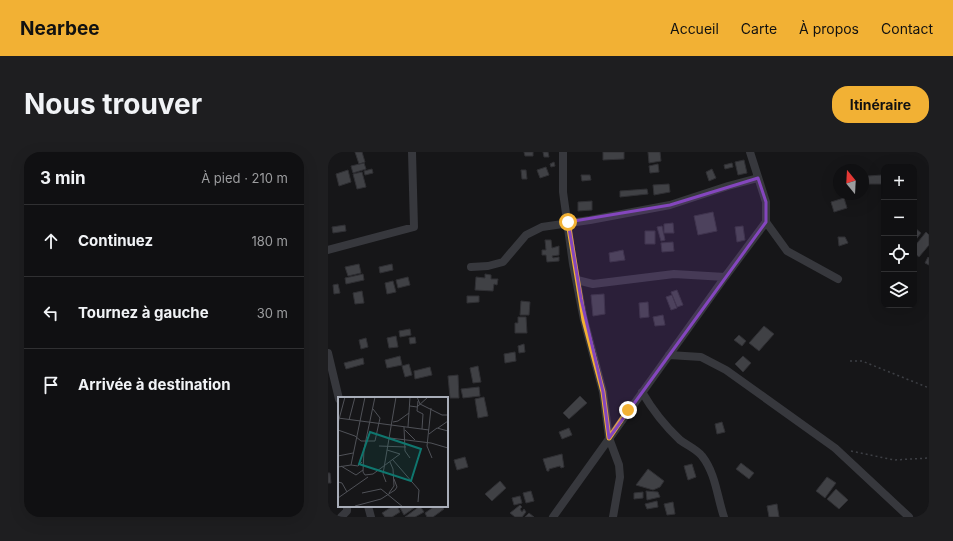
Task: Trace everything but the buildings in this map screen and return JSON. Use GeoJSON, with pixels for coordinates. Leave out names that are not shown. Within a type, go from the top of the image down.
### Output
{"type":"FeatureCollection","features":[{"type":"Feature","properties":{"kind":"street"},"geometry":{"type":"LineString","coordinates":[[328,250],[414,228],[412,152]]}},
{"type":"Feature","properties":{"kind":"street"},"geometry":{"type":"LineString","coordinates":[[563,152],[564,192],[584,320],[603,392],[609,438],[619,465],[620,477],[614,517]]}},
{"type":"Feature","properties":{"kind":"street"},"geometry":{"type":"LineString","coordinates":[[750,152],[766,202],[766,222],[787,251],[838,280]]}},
{"type":"Feature","properties":{"kind":"street"},"geometry":{"type":"LineString","coordinates":[[471,267],[488,266],[503,262],[526,235],[542,227],[590,220],[670,205],[758,178]]}},
{"type":"Feature","properties":{"kind":"street"},"geometry":{"type":"LineString","coordinates":[[553,517],[766,222]]}},
{"type":"Feature","properties":{"kind":"street"},"geometry":{"type":"LineString","coordinates":[[577,280],[593,284],[674,274],[726,277]]}},
{"type":"Feature","properties":{"kind":"street"},"geometry":{"type":"LineString","coordinates":[[328,353],[339,397]]}},
{"type":"Feature","properties":{"kind":"street"},"geometry":{"type":"LineString","coordinates":[[669,355],[701,357],[726,370],[836,448],[909,517]]}},
{"type":"Feature","properties":{"kind":"street"},"geometry":{"type":"LineString","coordinates":[[642,392],[656,415],[682,441],[694,447],[703,458],[717,490],[724,517]]}},
{"type":"Feature","properties":{"kind":"street"},"geometry":{"type":"LineString","coordinates":[[340,517],[347,511],[347,507]]}},
{"type":"Feature","properties":{"kind":"street"},"geometry":{"type":"LineString","coordinates":[[368,507],[371,517]]}},
{"type":"Feature","properties":{"kind":"path"},"geometry":{"type":"LineString","coordinates":[[850,361],[862,361],[929,388]]}},
{"type":"Feature","properties":{"kind":"path"},"geometry":{"type":"LineString","coordinates":[[850,451],[894,460],[929,458]]}},
{"type":"Feature","properties":{"kind":"highlighted area"},"geometry":{"type":"Polygon","coordinates":[[[758,178],[766,202],[766,222],[609,438],[603,392],[581,299],[568,222],[670,205],[758,178]]]}},
{"type":"Feature","properties":{"kind":"route"},"geometry":{"type":"LineString","coordinates":[[568,222],[571,252],[584,320],[603,392],[609,438],[628,410]]}}]}
